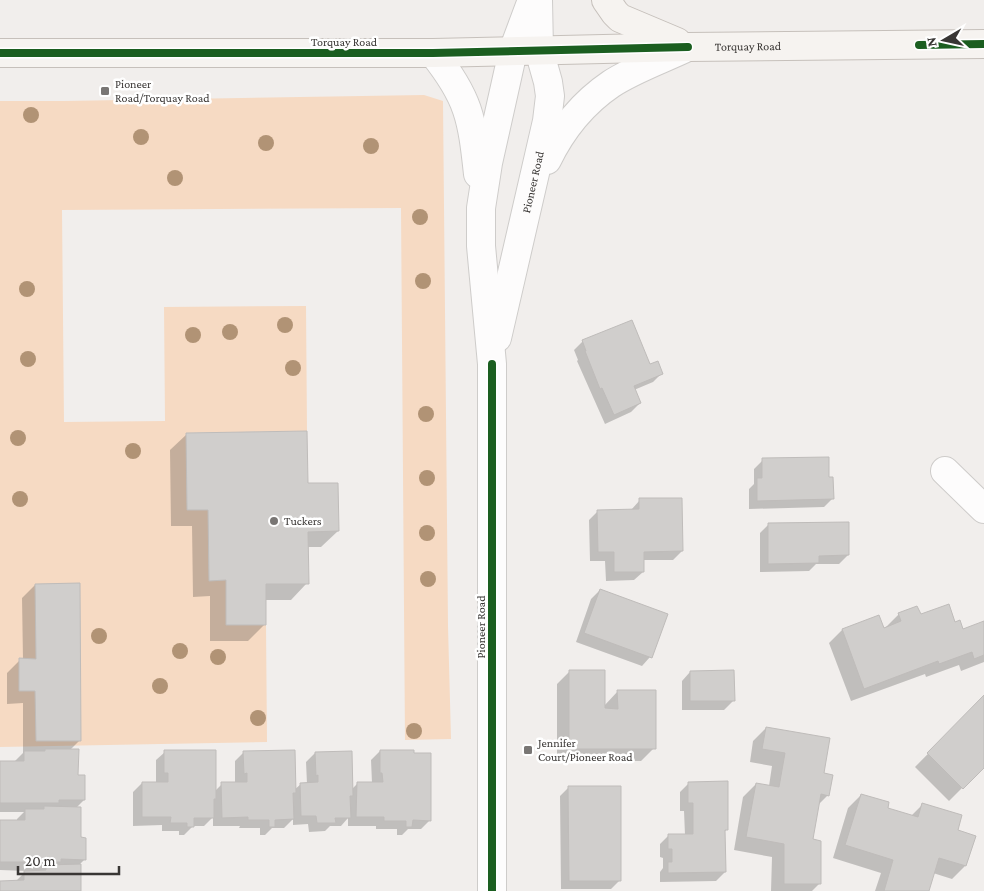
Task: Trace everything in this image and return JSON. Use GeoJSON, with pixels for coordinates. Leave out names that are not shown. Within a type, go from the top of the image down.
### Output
{"type":"FeatureCollection","features":[{"type":"Feature","properties":{"kind":"main road","name":"Pioneer Road"},"geometry":{"type":"LineString","coordinates":[[492,364],[550,103],[548,82],[526,51],[532,0]]}},
{"type":"Feature","properties":{"kind":"main road","name":"Pioneer Road"},"geometry":{"type":"LineString","coordinates":[[492,891],[492,364],[481,246],[482,208],[488,163],[526,51],[538,0]]}},
{"type":"Feature","properties":{"kind":"main road"},"geometry":{"type":"LineString","coordinates":[[606,0],[615,13],[624,20],[688,47]]}},
{"type":"Feature","properties":{"kind":"main road","name":"Torquay Road"},"geometry":{"type":"LineString","coordinates":[[0,54],[433,53],[688,47],[984,44]]}},
{"type":"Feature","properties":{"kind":"main road"},"geometry":{"type":"LineString","coordinates":[[528,203],[544,166],[560,136],[589,103],[611,84],[688,47]]}},
{"type":"Feature","properties":{"kind":"main road"},"geometry":{"type":"LineString","coordinates":[[433,53],[461,92],[469,112],[475,140],[482,208]]}},
{"type":"Feature","properties":{"kind":"main road"},"geometry":{"type":"LineString","coordinates":[[945,471],[984,509]]}},
{"type":"Feature","properties":{"kind":"shaded area"},"geometry":{"type":"Polygon","coordinates":[[[424,95],[443,101],[448,626],[451,739],[405,740],[401,208],[62,210],[64,422],[165,421],[164,307],[306,306],[307,431],[186,433],[187,510],[208,510],[209,581],[226,580],[226,625],[266,625],[267,742],[0,747],[0,101],[424,95]]]}},
{"type":"Feature","properties":{"kind":"building"},"geometry":{"type":"Polygon","coordinates":[[[632,320],[650,364],[658,361],[663,374],[634,386],[641,403],[614,415],[602,388],[600,389],[582,340],[632,320]]]}},
{"type":"Feature","properties":{"kind":"building","name":"Tuckers"},"geometry":{"type":"Polygon","coordinates":[[[307,431],[308,483],[338,483],[339,531],[308,532],[309,584],[266,584],[266,625],[226,625],[226,580],[209,581],[208,510],[187,510],[186,433],[307,431]]]}},
{"type":"Feature","properties":{"kind":"building"},"geometry":{"type":"Polygon","coordinates":[[[829,457],[829,477],[833,477],[834,499],[757,501],[757,478],[762,478],[762,458],[829,457]]]}},
{"type":"Feature","properties":{"kind":"building"},"geometry":{"type":"Polygon","coordinates":[[[639,498],[682,498],[683,551],[644,552],[644,572],[614,572],[614,552],[598,552],[597,510],[639,509],[639,498]]]}},
{"type":"Feature","properties":{"kind":"building"},"geometry":{"type":"Polygon","coordinates":[[[849,522],[849,555],[819,556],[819,563],[768,564],[768,523],[849,522]]]}},
{"type":"Feature","properties":{"kind":"building"},"geometry":{"type":"Polygon","coordinates":[[[80,583],[81,741],[36,741],[35,691],[19,691],[19,658],[36,659],[35,584],[80,583]]]}},
{"type":"Feature","properties":{"kind":"building"},"geometry":{"type":"Polygon","coordinates":[[[600,589],[668,614],[652,658],[584,633],[600,589]]]}},
{"type":"Feature","properties":{"kind":"building"},"geometry":{"type":"Polygon","coordinates":[[[949,604],[955,622],[960,620],[963,629],[984,621],[984,655],[974,659],[972,652],[939,664],[938,661],[864,689],[842,629],[879,615],[884,628],[901,621],[898,613],[917,606],[921,614],[949,604]]]}},
{"type":"Feature","properties":{"kind":"building"},"geometry":{"type":"Polygon","coordinates":[[[569,670],[605,670],[605,708],[618,709],[617,690],[656,690],[656,749],[569,749],[569,670]]]}},
{"type":"Feature","properties":{"kind":"building"},"geometry":{"type":"Polygon","coordinates":[[[734,670],[735,701],[690,701],[690,671],[734,670]]]}},
{"type":"Feature","properties":{"kind":"building"},"geometry":{"type":"Polygon","coordinates":[[[984,695],[984,768],[963,789],[927,753],[984,695]]]}},
{"type":"Feature","properties":{"kind":"building"},"geometry":{"type":"Polygon","coordinates":[[[766,727],[830,738],[824,773],[833,775],[829,796],[821,794],[813,839],[821,841],[821,884],[784,884],[784,844],[746,837],[756,783],[779,787],[785,753],[762,749],[766,727]]]}},
{"type":"Feature","properties":{"kind":"building"},"geometry":{"type":"Polygon","coordinates":[[[45,749],[79,749],[78,775],[85,775],[85,800],[59,800],[59,803],[0,803],[0,761],[24,761],[24,751],[45,751],[45,749]]]}},
{"type":"Feature","properties":{"kind":"building"},"geometry":{"type":"Polygon","coordinates":[[[164,750],[216,750],[214,818],[194,818],[194,827],[187,827],[187,823],[170,823],[171,817],[142,817],[142,782],[168,782],[168,773],[164,773],[164,750]]]}},
{"type":"Feature","properties":{"kind":"building"},"geometry":{"type":"Polygon","coordinates":[[[295,750],[296,793],[293,793],[294,819],[275,820],[275,827],[269,827],[269,820],[248,820],[248,817],[222,818],[221,782],[247,782],[247,773],[244,774],[243,751],[295,750]]]}},
{"type":"Feature","properties":{"kind":"building"},"geometry":{"type":"Polygon","coordinates":[[[380,750],[414,750],[414,753],[431,753],[431,821],[413,820],[412,827],[406,827],[406,821],[384,821],[384,817],[356,817],[357,782],[383,782],[382,773],[380,773],[380,750]]]}},
{"type":"Feature","properties":{"kind":"building"},"geometry":{"type":"Polygon","coordinates":[[[352,751],[353,796],[350,796],[351,818],[335,818],[336,823],[317,823],[316,816],[301,816],[300,783],[318,782],[315,752],[352,751]]]}},
{"type":"Feature","properties":{"kind":"building"},"geometry":{"type":"Polygon","coordinates":[[[728,781],[728,830],[725,830],[726,872],[668,873],[668,862],[672,862],[672,849],[668,849],[668,834],[693,834],[693,803],[688,803],[688,782],[728,781]]]}},
{"type":"Feature","properties":{"kind":"building"},"geometry":{"type":"Polygon","coordinates":[[[568,786],[621,786],[621,881],[569,881],[568,786]]]}},
{"type":"Feature","properties":{"kind":"building"},"geometry":{"type":"Polygon","coordinates":[[[861,794],[889,802],[888,808],[918,817],[922,803],[962,815],[958,830],[976,836],[966,866],[939,858],[929,891],[884,891],[893,860],[845,845],[861,794]]]}},
{"type":"Feature","properties":{"kind":"building"},"geometry":{"type":"Polygon","coordinates":[[[44,806],[81,807],[81,837],[86,838],[86,860],[61,859],[61,862],[0,862],[0,820],[25,820],[25,809],[44,809],[44,806]]]}},
{"type":"Feature","properties":{"kind":"building"},"geometry":{"type":"Polygon","coordinates":[[[81,864],[81,891],[0,891],[0,881],[24,880],[24,871],[46,870],[46,865],[81,864]]]}},
{"type":"Feature","properties":{"kind":"cycle path"},"geometry":{"type":"LineString","coordinates":[[919,45],[984,44]]}},
{"type":"Feature","properties":{"kind":"cycle path"},"geometry":{"type":"LineString","coordinates":[[0,53],[433,53],[688,47]]}},
{"type":"Feature","properties":{"kind":"cycle path"},"geometry":{"type":"LineString","coordinates":[[492,364],[492,891]]}},
{"type":"Feature","properties":{"kind":"place","name":"Pioneer Road/Torquay Road"},"geometry":{"type":"Point","coordinates":[105,91]}},
{"type":"Feature","properties":{"kind":"place","name":"Tuckers"},"geometry":{"type":"Point","coordinates":[274,521]}},
{"type":"Feature","properties":{"kind":"place","name":"Jennifer Court/Pioneer Road"},"geometry":{"type":"Point","coordinates":[528,750]}}]}
